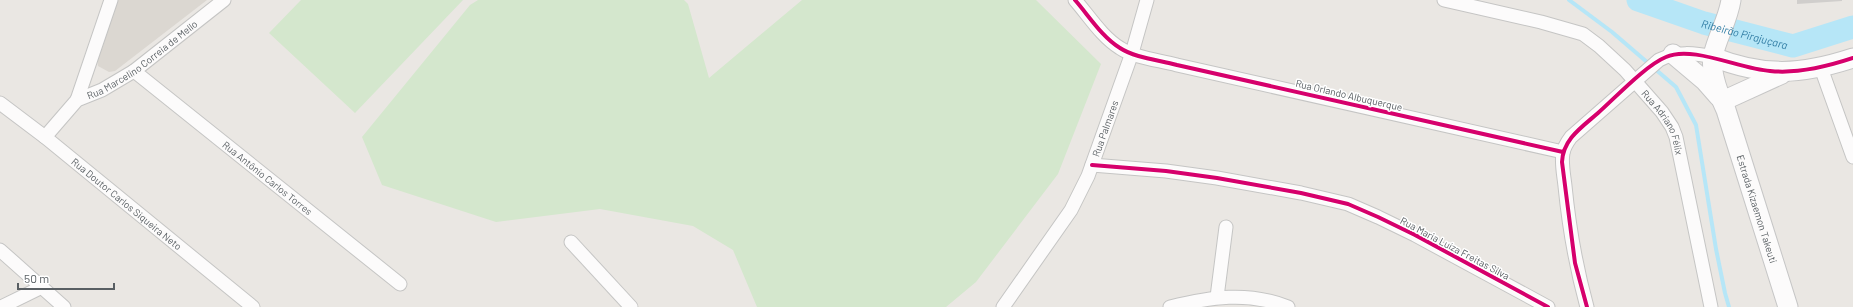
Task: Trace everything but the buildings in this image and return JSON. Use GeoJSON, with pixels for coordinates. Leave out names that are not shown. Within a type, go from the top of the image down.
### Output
{"type":"FeatureCollection","features":[{"type":"Feature","properties":{"kind":"main road","name":"Estrada Kizaemon Takeuti"},"geometry":{"type":"LineString","coordinates":[[1735,6],[1722,51],[1724,102],[1788,307]]}},
{"type":"Feature","properties":{"kind":"main road"},"geometry":{"type":"LineString","coordinates":[[1722,51],[1758,70],[1786,73]]}},
{"type":"Feature","properties":{"kind":"main road"},"geometry":{"type":"LineString","coordinates":[[1672,59],[1705,82],[1724,102],[1759,83],[1786,73],[1821,68],[1853,58]]}},
{"type":"Feature","properties":{"kind":"street"},"geometry":{"type":"LineString","coordinates":[[77,100],[111,0]]}},
{"type":"Feature","properties":{"kind":"street","name":"Rua Marcelino Correia de Mello"},"geometry":{"type":"LineString","coordinates":[[45,137],[77,100],[102,90],[134,71],[224,0]]}},
{"type":"Feature","properties":{"kind":"street","name":"Rua Orlando Albuquerque"},"geometry":{"type":"LineString","coordinates":[[1075,0],[1109,40],[1121,49],[1132,54],[1562,152]]}},
{"type":"Feature","properties":{"kind":"street","name":"Rua Palmares"},"geometry":{"type":"LineString","coordinates":[[1003,307],[1071,210],[1092,165],[1132,54],[1147,0]]}},
{"type":"Feature","properties":{"kind":"street","name":"Rua Adriano Félix"},"geometry":{"type":"LineString","coordinates":[[1444,0],[1541,22],[1583,34],[1599,46],[1636,79],[1665,117],[1676,136],[1711,307]]}},
{"type":"Feature","properties":{"kind":"street"},"geometry":{"type":"LineString","coordinates":[[1587,307],[1575,263],[1567,206],[1562,152],[1571,137],[1636,79],[1672,59],[1690,54],[1722,51]]}},
{"type":"Feature","properties":{"kind":"street"},"geometry":{"type":"LineString","coordinates":[[1821,68],[1852,153]]}},
{"type":"Feature","properties":{"kind":"street","name":"Rua Antônio Carlos Torres"},"geometry":{"type":"LineString","coordinates":[[134,71],[400,284]]}},
{"type":"Feature","properties":{"kind":"street","name":"Rua Doutor Carlos Siqueira Neto"},"geometry":{"type":"LineString","coordinates":[[0,103],[45,137],[253,307]]}},
{"type":"Feature","properties":{"kind":"street","name":"Rua Maria Luíza Freitas Silva"},"geometry":{"type":"LineString","coordinates":[[1092,165],[1166,171],[1217,178],[1301,193],[1348,204],[1409,232],[1548,307]]}},
{"type":"Feature","properties":{"kind":"street"},"geometry":{"type":"LineString","coordinates":[[1217,297],[1226,227]]}},
{"type":"Feature","properties":{"kind":"street"},"geometry":{"type":"LineString","coordinates":[[571,242],[631,307]]}},
{"type":"Feature","properties":{"kind":"street"},"geometry":{"type":"LineString","coordinates":[[0,250],[64,307]]}},
{"type":"Feature","properties":{"kind":"street"},"geometry":{"type":"LineString","coordinates":[[1,307],[42,288]]}},
{"type":"Feature","properties":{"kind":"street"},"geometry":{"type":"LineString","coordinates":[[1170,307],[1217,297],[1269,300],[1288,307]]}},
{"type":"Feature","properties":{"kind":"shaded area"},"geometry":{"type":"Polygon","coordinates":[[[118,0],[207,0],[115,71],[109,72],[98,66],[97,59],[118,0]]]}},
{"type":"Feature","properties":{"kind":"green space"},"geometry":{"type":"Polygon","coordinates":[[[301,0],[463,0],[355,113],[269,33],[301,0]]]}},
{"type":"Feature","properties":{"kind":"green space"},"geometry":{"type":"Polygon","coordinates":[[[478,0],[684,0],[688,4],[709,78],[802,0],[1036,0],[1101,64],[1058,174],[976,282],[946,307],[757,307],[733,250],[693,226],[600,209],[496,222],[382,185],[362,137],[470,5],[478,0]]]}},
{"type":"Feature","properties":{"kind":"waterway"},"geometry":{"type":"LineString","coordinates":[[1569,0],[1612,32],[1676,87],[1696,125],[1716,249],[1729,307]]}},
{"type":"Feature","properties":{"kind":"waterway","name":"Ribeirão Pirajuçara"},"geometry":{"type":"LineString","coordinates":[[1638,0],[1704,23],[1793,46],[1853,27]]}},
{"type":"Feature","properties":{"kind":"cycle path"},"geometry":{"type":"LineString","coordinates":[[1075,0],[1107,38],[1120,48],[1133,54],[1563,152]]}},
{"type":"Feature","properties":{"kind":"cycle path"},"geometry":{"type":"LineString","coordinates":[[1587,307],[1575,263],[1562,162],[1563,154],[1574,134],[1649,67],[1666,57],[1677,54],[1702,56],[1758,69],[1780,72],[1812,69],[1853,58]]}},
{"type":"Feature","properties":{"kind":"cycle path"},"geometry":{"type":"LineString","coordinates":[[1092,165],[1166,171],[1217,178],[1301,193],[1348,204],[1415,235],[1548,307]]}}]}
